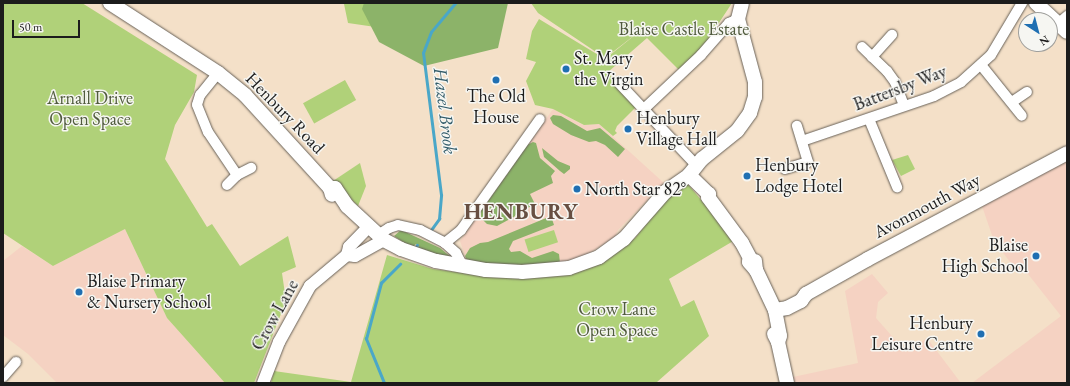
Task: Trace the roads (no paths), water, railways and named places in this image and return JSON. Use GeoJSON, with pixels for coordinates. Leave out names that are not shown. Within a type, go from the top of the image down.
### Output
{"type":"FeatureCollection","features":[{"type":"Feature","properties":{"kind":"main road","name":"Henbury Road"},"geometry":{"type":"LineString","coordinates":[[110,3],[218,73],[245,95],[330,188],[335,188],[341,195],[341,200],[377,234],[413,254],[459,266],[522,272],[554,270],[585,263],[612,249],[640,223],[665,192],[693,170],[737,131],[754,107],[755,82],[738,19],[742,3]]}},
{"type":"Feature","properties":{"kind":"main road"},"geometry":{"type":"LineString","coordinates":[[1036,3],[1064,24]]}},
{"type":"Feature","properties":{"kind":"main road","name":"Avonmouth Way"},"geometry":{"type":"LineString","coordinates":[[775,310],[794,296],[806,294],[941,219],[1067,153]]}},
{"type":"Feature","properties":{"kind":"main road"},"geometry":{"type":"LineString","coordinates":[[693,170],[705,193],[742,243],[775,310],[772,325],[775,338],[778,342],[787,383]]}},
{"type":"Feature","properties":{"kind":"street","name":"Battersby Way"},"geometry":{"type":"LineString","coordinates":[[802,141],[869,119],[948,89],[980,65],[991,54],[1022,3]]}},
{"type":"Feature","properties":{"kind":"street"},"geometry":{"type":"LineString","coordinates":[[645,108],[701,55],[730,23],[738,19]]}},
{"type":"Feature","properties":{"kind":"street"},"geometry":{"type":"LineString","coordinates":[[872,57],[892,35]]}},
{"type":"Feature","properties":{"kind":"street"},"geometry":{"type":"LineString","coordinates":[[862,47],[895,82],[904,105]]}},
{"type":"Feature","properties":{"kind":"street"},"geometry":{"type":"LineString","coordinates":[[980,65],[1022,116]]}},
{"type":"Feature","properties":{"kind":"street"},"geometry":{"type":"LineString","coordinates":[[218,73],[200,95],[197,105],[208,132],[237,175]]}},
{"type":"Feature","properties":{"kind":"street"},"geometry":{"type":"LineString","coordinates":[[619,83],[645,108],[693,170]]}},
{"type":"Feature","properties":{"kind":"street"},"geometry":{"type":"LineString","coordinates":[[1012,102],[1027,92]]}},
{"type":"Feature","properties":{"kind":"street"},"geometry":{"type":"LineString","coordinates":[[445,243],[461,230],[540,119]]}},
{"type":"Feature","properties":{"kind":"street"},"geometry":{"type":"LineString","coordinates":[[869,119],[897,188]]}},
{"type":"Feature","properties":{"kind":"street"},"geometry":{"type":"LineString","coordinates":[[785,169],[808,162],[797,126]]}},
{"type":"Feature","properties":{"kind":"street"},"geometry":{"type":"LineString","coordinates":[[227,185],[237,175],[251,168]]}},
{"type":"Feature","properties":{"kind":"street"},"geometry":{"type":"LineString","coordinates":[[377,234],[398,225],[423,232],[445,243],[456,253],[460,261],[459,266]]}},
{"type":"Feature","properties":{"kind":"street","name":"Crow Lane"},"geometry":{"type":"LineString","coordinates":[[347,255],[356,256],[377,234]]}},
{"type":"Feature","properties":{"kind":"street","name":"Crow Lane"},"geometry":{"type":"LineString","coordinates":[[263,383],[279,342],[306,291],[318,277],[347,255],[349,247],[377,234]]}},
{"type":"Feature","properties":{"kind":"street"},"geometry":{"type":"LineString","coordinates":[[3,377],[16,362]]}},
{"type":"Feature","properties":{"kind":"waterway","name":"Hazel Brook"},"geometry":{"type":"LineString","coordinates":[[431,230],[439,219],[441,195],[423,53],[431,32],[455,3]]}},
{"type":"Feature","properties":{"kind":"waterway","name":"Hazel Brook"},"geometry":{"type":"LineString","coordinates":[[384,383],[366,339],[381,283],[400,264]]}},
{"type":"Feature","properties":{"kind":"place","name":"St. Mary the Virgin"},"geometry":{"type":"Point","coordinates":[566,69]}},
{"type":"Feature","properties":{"kind":"place","name":"The Old House"},"geometry":{"type":"Point","coordinates":[496,80]}},
{"type":"Feature","properties":{"kind":"place","name":"Henbury Village Hall"},"geometry":{"type":"Point","coordinates":[628,129]}},
{"type":"Feature","properties":{"kind":"place","name":"Henbury Lodge Hotel"},"geometry":{"type":"Point","coordinates":[747,176]}},
{"type":"Feature","properties":{"kind":"place","name":"North Star 82°"},"geometry":{"type":"Point","coordinates":[577,189]}},
{"type":"Feature","properties":{"kind":"place","name":"Blaise High School"},"geometry":{"type":"Point","coordinates":[1036,256]}},
{"type":"Feature","properties":{"kind":"place","name":"Blaise Primary & Nursery School"},"geometry":{"type":"Point","coordinates":[79,292]}},
{"type":"Feature","properties":{"kind":"place","name":"Henbury Leisure Centre"},"geometry":{"type":"Point","coordinates":[981,334]}},
{"type":"Feature","properties":{"kind":"district","name":"HENBURY"},"geometry":{"type":"Point","coordinates":[521,212]}},
{"type":"Feature","properties":{"kind":"park label","name":"Blaise Castle Estate"},"geometry":{"type":"Point","coordinates":[684,29]}},
{"type":"Feature","properties":{"kind":"park label","name":"Arnall Drive Open Space"},"geometry":{"type":"Point","coordinates":[90,109]}},
{"type":"Feature","properties":{"kind":"park label","name":"Crow Lane Open Space"},"geometry":{"type":"Point","coordinates":[617,320]}}]}
